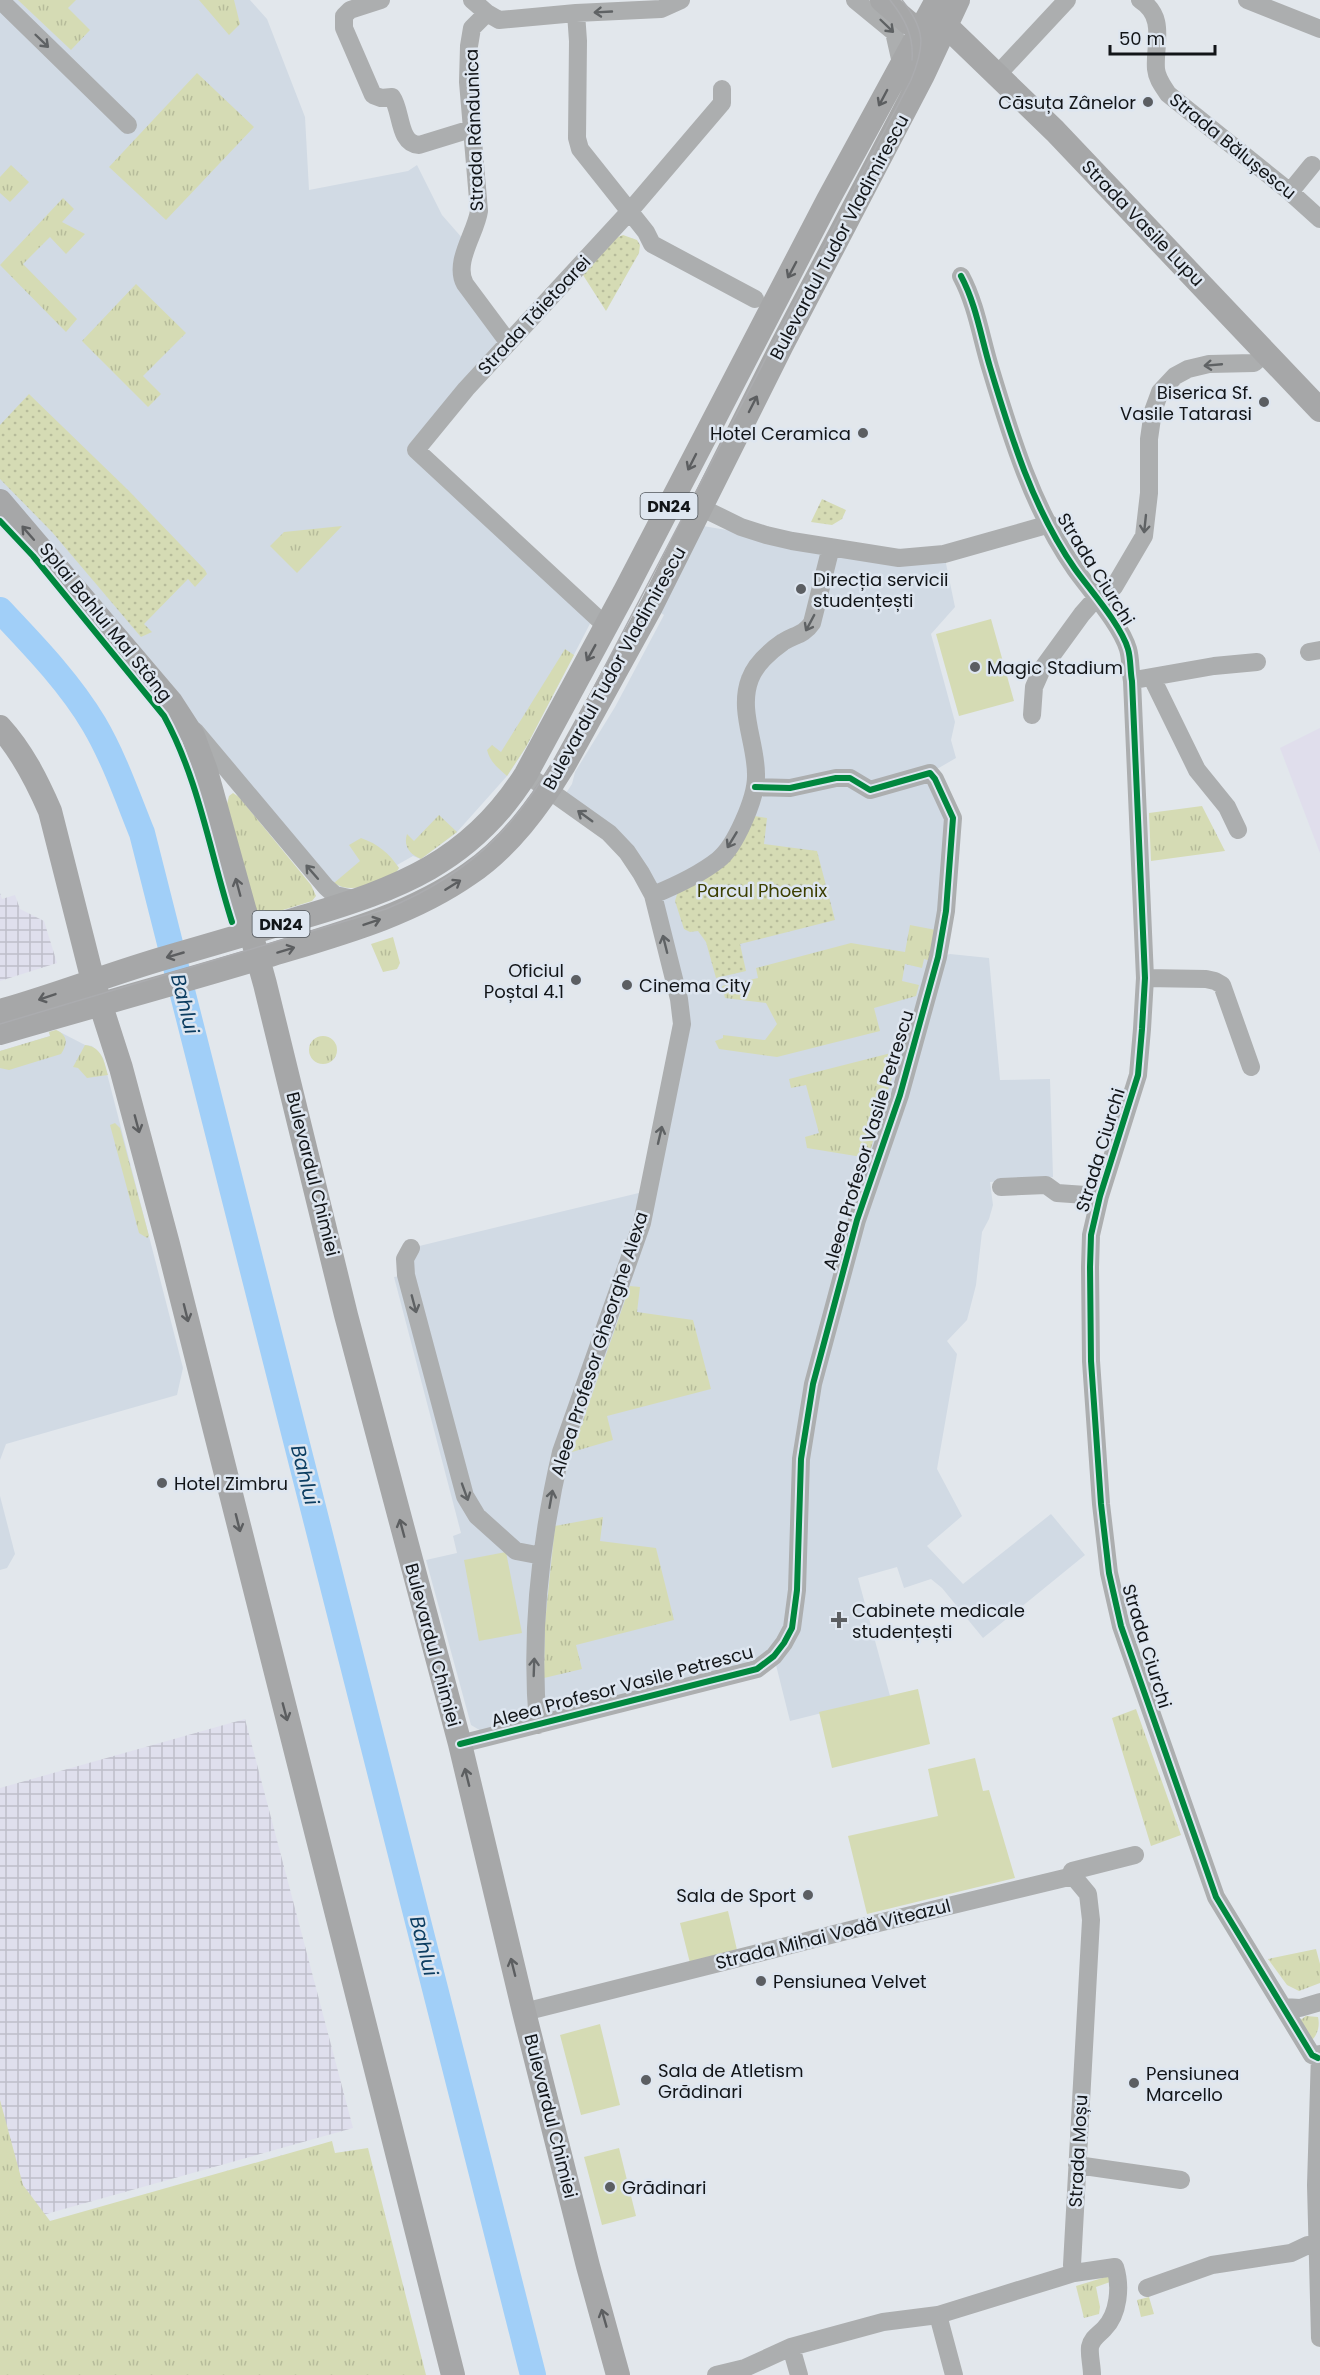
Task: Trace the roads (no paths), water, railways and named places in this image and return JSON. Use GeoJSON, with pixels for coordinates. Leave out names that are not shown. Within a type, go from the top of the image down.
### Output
{"type":"FeatureCollection","features":[{"type":"Feature","properties":{"kind":"main road","name":"Strada Vasile Lupu"},"geometry":{"type":"LineString","coordinates":[[882,0],[909,23],[936,20],[998,74],[1318,405]]}},
{"type":"Feature","properties":{"kind":"main road","name":"Bulevardul Tudor Vladimirescu"},"geometry":{"type":"LineString","coordinates":[[0,1011],[127,969],[360,900],[416,877],[472,839],[514,794],[526,774],[901,63],[936,20],[958,0]]}},
{"type":"Feature","properties":{"kind":"main road","name":"Bulevardul Tudor Vladimirescu"},"geometry":{"type":"LineString","coordinates":[[0,1033],[258,959],[344,933],[401,912],[449,888],[488,859],[522,824],[549,790],[651,607],[782,345],[871,178],[936,20]]}},
{"type":"Feature","properties":{"kind":"main road","name":"Bulevardul Chimiei"},"geometry":{"type":"LineString","coordinates":[[0,501],[171,702],[193,736],[206,771],[252,933],[346,1315],[460,1744],[524,2012],[618,2375]]}},
{"type":"Feature","properties":{"kind":"main road"},"geometry":{"type":"LineString","coordinates":[[0,728],[24,759],[50,811],[93,981],[122,1068],[171,1254],[453,2375]]}},
{"type":"Feature","properties":{"kind":"street"},"geometry":{"type":"LineString","coordinates":[[0,0],[128,125]]}},
{"type":"Feature","properties":{"kind":"street"},"geometry":{"type":"LineString","coordinates":[[381,0],[350,10],[344,16],[344,27],[373,95],[392,98],[397,104],[406,139],[414,145],[471,129]]}},
{"type":"Feature","properties":{"kind":"street"},"geometry":{"type":"LineString","coordinates":[[472,0],[499,20],[661,9],[681,0]]}},
{"type":"Feature","properties":{"kind":"street"},"geometry":{"type":"LineString","coordinates":[[855,0],[894,32],[901,63]]}},
{"type":"Feature","properties":{"kind":"street"},"geometry":{"type":"LineString","coordinates":[[998,74],[1067,0]]}},
{"type":"Feature","properties":{"kind":"street","name":"Strada Bălușescu"},"geometry":{"type":"LineString","coordinates":[[1140,0],[1157,25],[1159,33],[1156,71],[1159,81],[1168,94],[1320,219]]}},
{"type":"Feature","properties":{"kind":"street"},"geometry":{"type":"LineString","coordinates":[[1247,0],[1320,29]]}},
{"type":"Feature","properties":{"kind":"street","name":"Strada Rândunica"},"geometry":{"type":"LineString","coordinates":[[487,13],[472,28],[469,46],[468,82],[479,211],[477,223],[462,262],[461,273],[465,284],[508,342]]}},
{"type":"Feature","properties":{"kind":"street"},"geometry":{"type":"LineString","coordinates":[[576,13],[578,145],[646,232],[652,244],[755,298]]}},
{"type":"Feature","properties":{"kind":"street","name":"Strada Tăietoarei"},"geometry":{"type":"LineString","coordinates":[[606,626],[416,450],[466,389],[629,212],[722,103],[722,89]]}},
{"type":"Feature","properties":{"kind":"street"},"geometry":{"type":"LineString","coordinates":[[1290,192],[1312,165]]}},
{"type":"Feature","properties":{"kind":"street","name":"Strada Ciurchi"},"geometry":{"type":"LineString","coordinates":[[961,276],[970,294],[995,384],[1023,468],[1074,568],[1097,597],[1128,648],[1132,681],[1144,978],[1138,1075],[1100,1196],[1091,1235],[1091,1361],[1101,1504],[1109,1573],[1121,1626],[1216,1897],[1312,2055],[1319,2056],[1316,2185],[1320,2338]]}},
{"type":"Feature","properties":{"kind":"street"},"geometry":{"type":"LineString","coordinates":[[1032,715],[1034,687],[1042,669],[1082,614],[1097,597],[1114,587],[1144,536],[1149,493],[1149,439],[1153,411],[1160,393],[1175,376],[1188,369],[1209,364],[1254,363],[1267,352]]}},
{"type":"Feature","properties":{"kind":"street"},"geometry":{"type":"LineString","coordinates":[[700,507],[766,535],[898,558],[932,556],[1050,524]]}},
{"type":"Feature","properties":{"kind":"street"},"geometry":{"type":"LineString","coordinates":[[653,895],[720,859],[748,813],[756,774],[746,706],[749,681],[755,668],[765,657],[783,642],[807,632],[813,623],[831,547]]}},
{"type":"Feature","properties":{"kind":"street"},"geometry":{"type":"LineString","coordinates":[[1132,681],[1214,666],[1257,662]]}},
{"type":"Feature","properties":{"kind":"street"},"geometry":{"type":"LineString","coordinates":[[1152,678],[1197,771],[1227,807],[1238,830]]}},
{"type":"Feature","properties":{"kind":"street"},"geometry":{"type":"LineString","coordinates":[[171,702],[326,887],[335,895],[360,900]]}},
{"type":"Feature","properties":{"kind":"street","name":"Aleea Profesor Vasile Petrescu"},"geometry":{"type":"LineString","coordinates":[[460,1744],[757,1669],[774,1656],[784,1644],[792,1628],[797,1590],[801,1459],[813,1384],[857,1220],[885,1141],[932,985],[946,911],[953,818],[930,773],[870,790],[850,778],[790,788],[755,787]]}},
{"type":"Feature","properties":{"kind":"street","name":"Aleea Profesor Gheorghe Alexa"},"geometry":{"type":"LineString","coordinates":[[526,774],[609,833],[627,852],[653,895],[679,999],[682,1024],[642,1222],[561,1452],[554,1484],[542,1556],[534,1677],[538,1725]]}},
{"type":"Feature","properties":{"kind":"street"},"geometry":{"type":"LineString","coordinates":[[1144,978],[1206,979],[1222,985],[1251,1067]]}},
{"type":"Feature","properties":{"kind":"street"},"geometry":{"type":"LineString","coordinates":[[1001,1187],[1046,1185],[1057,1193],[1100,1196]]}},
{"type":"Feature","properties":{"kind":"street"},"geometry":{"type":"LineString","coordinates":[[411,1248],[405,1258],[406,1275],[465,1496],[477,1516],[516,1551],[527,1555],[542,1556]]}},
{"type":"Feature","properties":{"kind":"street","name":"Strada Mihai Vodă Viteazul"},"geometry":{"type":"LineString","coordinates":[[524,2012],[1073,1876],[1072,1871],[1135,1856]]}},
{"type":"Feature","properties":{"kind":"street","name":"Strada Moșu"},"geometry":{"type":"LineString","coordinates":[[1073,1876],[1088,1894],[1091,1920],[1072,2265],[1074,2272]]}},
{"type":"Feature","properties":{"kind":"street"},"geometry":{"type":"LineString","coordinates":[[1283,2007],[1300,2008],[1320,2002]]}},
{"type":"Feature","properties":{"kind":"street"},"geometry":{"type":"LineString","coordinates":[[1077,2165],[1181,2180]]}},
{"type":"Feature","properties":{"kind":"street"},"geometry":{"type":"LineString","coordinates":[[1147,2288],[1212,2265],[1292,2253],[1317,2245]]}},
{"type":"Feature","properties":{"kind":"street"},"geometry":{"type":"LineString","coordinates":[[716,2375],[745,2368],[791,2347],[883,2322],[938,2315],[1074,2272],[1115,2267],[1119,2279],[1114,2316],[1105,2329],[1093,2338],[1090,2348],[1092,2375]]}},
{"type":"Feature","properties":{"kind":"street"},"geometry":{"type":"LineString","coordinates":[[938,2315],[954,2375]]}},
{"type":"Feature","properties":{"kind":"street"},"geometry":{"type":"LineString","coordinates":[[791,2347],[799,2375]]}},
{"type":"Feature","properties":{"kind":"waterway","name":"Bahlui"},"geometry":{"type":"LineString","coordinates":[[0,610],[50,664],[84,708],[108,750],[142,833],[533,2375]]}},
{"type":"Feature","properties":{"kind":"tram line"},"geometry":{"type":"LineString","coordinates":[[890,0],[910,35],[912,60]]}},
{"type":"Feature","properties":{"kind":"tram line"},"geometry":{"type":"LineString","coordinates":[[0,1024],[386,909],[446,878],[493,841],[513,819],[532,794],[568,737],[911,80],[919,57],[921,38],[916,20],[902,0]]}},
{"type":"Feature","properties":{"kind":"place","name":"Căsuța Zânelor"},"geometry":{"type":"Point","coordinates":[1148,102]}},
{"type":"Feature","properties":{"kind":"place","name":"Biserica Sf. Vasile Tatarasi"},"geometry":{"type":"Point","coordinates":[1264,402]}},
{"type":"Feature","properties":{"kind":"place","name":"Hotel Ceramica"},"geometry":{"type":"Point","coordinates":[863,433]}},
{"type":"Feature","properties":{"kind":"place","name":"Direcția servicii studențești"},"geometry":{"type":"Point","coordinates":[801,589]}},
{"type":"Feature","properties":{"kind":"place","name":"Magic Stadium"},"geometry":{"type":"Point","coordinates":[975,667]}},
{"type":"Feature","properties":{"kind":"place","name":"Oficiul Poștal 4.1"},"geometry":{"type":"Point","coordinates":[576,980]}},
{"type":"Feature","properties":{"kind":"place","name":"Cinema City"},"geometry":{"type":"Point","coordinates":[627,985]}},
{"type":"Feature","properties":{"kind":"place","name":"Hotel Zimbru"},"geometry":{"type":"Point","coordinates":[162,1483]}},
{"type":"Feature","properties":{"kind":"place","name":"Cabinete medicale studențești"},"geometry":{"type":"Point","coordinates":[839,1620]}},
{"type":"Feature","properties":{"kind":"place","name":"Sala de Sport"},"geometry":{"type":"Point","coordinates":[808,1895]}},
{"type":"Feature","properties":{"kind":"place","name":"Pensiunea Velvet"},"geometry":{"type":"Point","coordinates":[761,1981]}},
{"type":"Feature","properties":{"kind":"place","name":"Sala de Atletism Grădinari"},"geometry":{"type":"Point","coordinates":[646,2080]}},
{"type":"Feature","properties":{"kind":"place","name":"Pensiunea Marcello"},"geometry":{"type":"Point","coordinates":[1134,2083]}},
{"type":"Feature","properties":{"kind":"place","name":"Grădinari"},"geometry":{"type":"Point","coordinates":[610,2187]}},
{"type":"Feature","properties":{"kind":"park label","name":"Parcul Phoenix"},"geometry":{"type":"Point","coordinates":[762,890]}}]}
